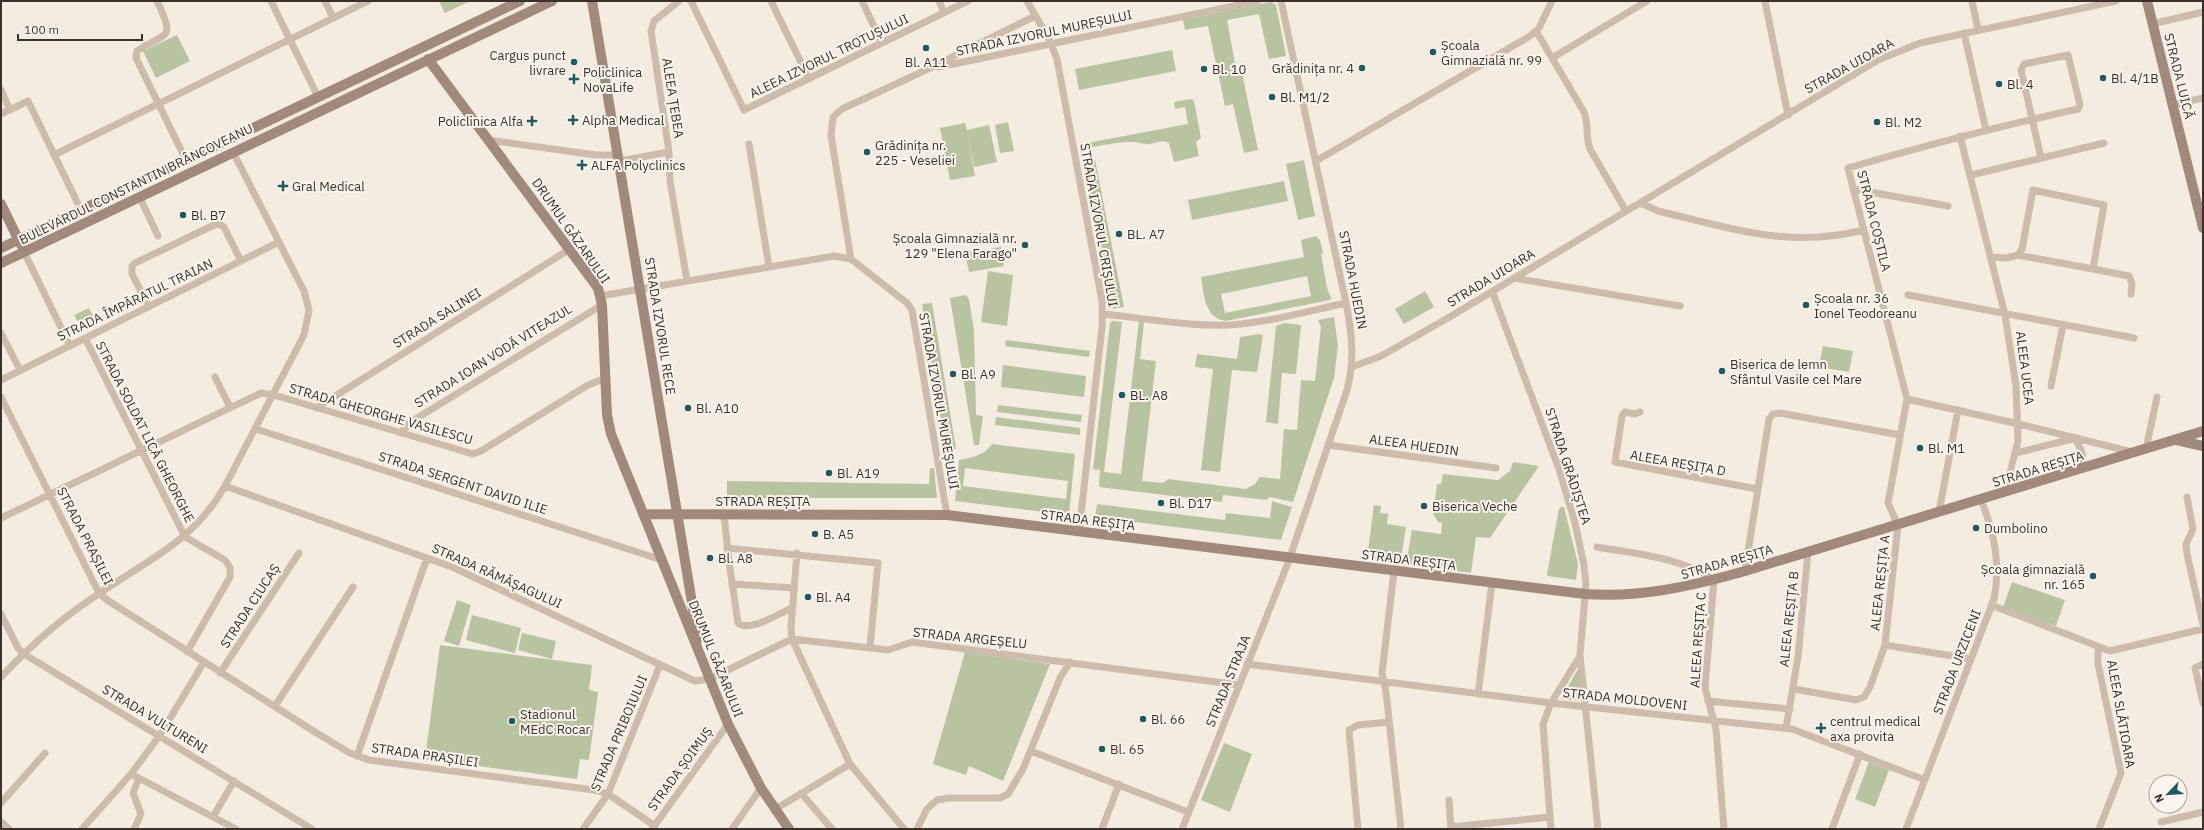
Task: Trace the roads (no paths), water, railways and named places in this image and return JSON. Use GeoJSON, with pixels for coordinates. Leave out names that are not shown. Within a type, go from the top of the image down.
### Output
{"type":"FeatureCollection","features":[{"type":"Feature","properties":{"kind":"street"},"geometry":{"type":"LineString","coordinates":[[157,1],[166,22],[167,31],[163,38],[140,49],[135,55],[186,160]]}},
{"type":"Feature","properties":{"kind":"street"},"geometry":{"type":"LineString","coordinates":[[271,1],[318,97]]}},
{"type":"Feature","properties":{"kind":"street"},"geometry":{"type":"LineString","coordinates":[[325,1],[334,18]]}},
{"type":"Feature","properties":{"kind":"street"},"geometry":{"type":"LineString","coordinates":[[54,155],[368,1]]}},
{"type":"Feature","properties":{"kind":"street","name":"BULEVARDUL CONSTANTIN BRÂNCOVEANU"},"geometry":{"type":"LineString","coordinates":[[1,248],[520,1]]}},
{"type":"Feature","properties":{"kind":"street","name":"BULEVARDUL CONSTANTIN BRÂNCOVEANU"},"geometry":{"type":"LineString","coordinates":[[1,263],[139,196],[552,1]]}},
{"type":"Feature","properties":{"kind":"street","name":"STRADA IZVORUL RECE"},"geometry":{"type":"LineString","coordinates":[[592,1],[641,289],[700,657]]}},
{"type":"Feature","properties":{"kind":"street","name":"ALEEA ȚEBEA"},"geometry":{"type":"LineString","coordinates":[[679,1],[654,21],[651,31],[670,152],[670,181],[687,281]]}},
{"type":"Feature","properties":{"kind":"street","name":"ALEEA IZVORUL TROTUȘULUI"},"geometry":{"type":"LineString","coordinates":[[692,1],[744,110],[968,1]]}},
{"type":"Feature","properties":{"kind":"street"},"geometry":{"type":"LineString","coordinates":[[771,1],[809,79]]}},
{"type":"Feature","properties":{"kind":"street"},"geometry":{"type":"LineString","coordinates":[[862,1],[882,43]]}},
{"type":"Feature","properties":{"kind":"street"},"geometry":{"type":"LineString","coordinates":[[939,1],[944,13]]}},
{"type":"Feature","properties":{"kind":"street","name":"STRADA IZVORUL CRIȘULUI"},"geometry":{"type":"LineString","coordinates":[[1027,1],[1051,43],[1057,59],[1102,301],[1103,314],[1079,532]]}},
{"type":"Feature","properties":{"kind":"street","name":"STRADA IZVORUL MUREȘULUI"},"geometry":{"type":"LineString","coordinates":[[928,69],[1258,1]]}},
{"type":"Feature","properties":{"kind":"street","name":"STRADA HUEDIN"},"geometry":{"type":"LineString","coordinates":[[1281,1],[1346,303],[1352,341],[1352,367],[1347,390],[1290,558]]}},
{"type":"Feature","properties":{"kind":"street"},"geometry":{"type":"LineString","coordinates":[[1316,161],[1536,31],[1552,1]]}},
{"type":"Feature","properties":{"kind":"street"},"geometry":{"type":"LineString","coordinates":[[1552,58],[1647,1]]}},
{"type":"Feature","properties":{"kind":"street"},"geometry":{"type":"LineString","coordinates":[[1765,1],[1788,115]]}},
{"type":"Feature","properties":{"kind":"street"},"geometry":{"type":"LineString","coordinates":[[1972,1],[1978,30]]}},
{"type":"Feature","properties":{"kind":"street","name":"STRADA UIOARA"},"geometry":{"type":"LineString","coordinates":[[1352,367],[1381,356],[1492,292],[1878,60],[1920,43],[2116,1]]}},
{"type":"Feature","properties":{"kind":"street","name":"STRADA LUICĂ"},"geometry":{"type":"LineString","coordinates":[[2147,1],[2203,228]]}},
{"type":"Feature","properties":{"kind":"street"},"geometry":{"type":"LineString","coordinates":[[2152,24],[2203,12]]}},
{"type":"Feature","properties":{"kind":"street","name":"STRADA IZVORUL MUREȘULUI"},"geometry":{"type":"LineString","coordinates":[[946,515],[912,310],[907,303],[851,259],[831,135],[833,117],[842,109],[928,69],[1035,16]]}},
{"type":"Feature","properties":{"kind":"street"},"geometry":{"type":"LineString","coordinates":[[1536,31],[1584,112],[1587,118],[1587,137],[1590,148],[1626,211]]}},
{"type":"Feature","properties":{"kind":"street"},"geometry":{"type":"LineString","coordinates":[[1964,33],[1986,130]]}},
{"type":"Feature","properties":{"kind":"street"},"geometry":{"type":"LineString","coordinates":[[1960,136],[2032,119],[2080,107],[2068,55],[2024,64],[2020,70],[2032,119],[2041,158]]}},
{"type":"Feature","properties":{"kind":"street","name":"DRUMUL GĂZARULUI"},"geometry":{"type":"LineString","coordinates":[[428,59],[596,284],[601,300],[610,430],[709,680],[728,724],[761,788],[774,810],[789,829]]}},
{"type":"Feature","properties":{"kind":"street"},"geometry":{"type":"LineString","coordinates":[[1,90],[10,110]]}},
{"type":"Feature","properties":{"kind":"street"},"geometry":{"type":"LineString","coordinates":[[2172,105],[2203,98]]}},
{"type":"Feature","properties":{"kind":"street"},"geometry":{"type":"LineString","coordinates":[[1,114],[28,101],[81,210]]}},
{"type":"Feature","properties":{"kind":"street"},"geometry":{"type":"LineString","coordinates":[[276,118],[282,129]]}},
{"type":"Feature","properties":{"kind":"street","name":"ALEEA UCEA"},"geometry":{"type":"LineString","coordinates":[[1960,136],[1992,257],[2005,315],[2016,386],[2019,424],[2016,453],[2005,492]]}},
{"type":"Feature","properties":{"kind":"street","name":"STRADA COȘTILA"},"geometry":{"type":"LineString","coordinates":[[1907,399],[1848,168],[1960,136]]}},
{"type":"Feature","properties":{"kind":"street"},"geometry":{"type":"LineString","coordinates":[[488,140],[619,158],[670,152]]}},
{"type":"Feature","properties":{"kind":"street"},"geometry":{"type":"LineString","coordinates":[[1971,175],[2104,143]]}},
{"type":"Feature","properties":{"kind":"street"},"geometry":{"type":"LineString","coordinates":[[749,144],[769,267]]}},
{"type":"Feature","properties":{"kind":"street"},"geometry":{"type":"LineString","coordinates":[[1,678],[24,654],[99,593],[185,537],[209,511],[225,486],[256,429],[304,335],[309,310],[304,291],[233,152]]}},
{"type":"Feature","properties":{"kind":"street"},"geometry":{"type":"LineString","coordinates":[[1853,188],[1948,206]]}},
{"type":"Feature","properties":{"kind":"street"},"geometry":{"type":"LineString","coordinates":[[2018,255],[2022,249],[2033,190],[2104,205],[2093,269]]}},
{"type":"Feature","properties":{"kind":"street"},"geometry":{"type":"LineString","coordinates":[[139,196],[158,236]]}},
{"type":"Feature","properties":{"kind":"street"},"geometry":{"type":"LineString","coordinates":[[1640,203],[1658,211],[1772,237],[1814,238],[1864,230]]}},
{"type":"Feature","properties":{"kind":"street"},"geometry":{"type":"LineString","coordinates":[[1,204],[70,346]]}},
{"type":"Feature","properties":{"kind":"street"},"geometry":{"type":"LineString","coordinates":[[149,307],[132,274],[132,266],[135,263],[219,224],[224,227],[241,261]]}},
{"type":"Feature","properties":{"kind":"street","name":"STRADA ÎMPĂRATUL TRAIAN"},"geometry":{"type":"LineString","coordinates":[[1,380],[279,242]]}},
{"type":"Feature","properties":{"kind":"street","name":"STRADA SALINEI"},"geometry":{"type":"LineString","coordinates":[[316,408],[570,249]]}},
{"type":"Feature","properties":{"kind":"street"},"geometry":{"type":"LineString","coordinates":[[1992,257],[2007,258],[2018,255],[2129,276],[2132,284],[2131,294]]}},
{"type":"Feature","properties":{"kind":"street"},"geometry":{"type":"LineString","coordinates":[[601,300],[641,289],[834,256],[851,259]]}},
{"type":"Feature","properties":{"kind":"street"},"geometry":{"type":"LineString","coordinates":[[1514,278],[1680,306]]}},
{"type":"Feature","properties":{"kind":"street","name":"STRADA GRĂDIȘTEA"},"geometry":{"type":"LineString","coordinates":[[1492,292],[1563,483],[1584,565],[1586,580],[1580,655],[1598,829]]}},
{"type":"Feature","properties":{"kind":"street","name":"ALEEA UCEA"},"geometry":{"type":"LineString","coordinates":[[1908,295],[2005,315],[2134,338]]}},
{"type":"Feature","properties":{"kind":"street","name":"STRADA IOAN VODĂ VITEAZUL"},"geometry":{"type":"LineString","coordinates":[[401,433],[409,423],[601,300]]}},
{"type":"Feature","properties":{"kind":"street"},"geometry":{"type":"LineString","coordinates":[[1103,314],[1190,323],[1230,325],[1254,322],[1346,303]]}},
{"type":"Feature","properties":{"kind":"street","name":"ALEEA UCEA"},"geometry":{"type":"LineString","coordinates":[[2051,386],[2064,325]]}},
{"type":"Feature","properties":{"kind":"street"},"geometry":{"type":"LineString","coordinates":[[1,333],[20,370]]}},
{"type":"Feature","properties":{"kind":"street","name":"STRADA SOLDAT LICĂ GHEORGHE"},"geometry":{"type":"LineString","coordinates":[[85,338],[185,537]]}},
{"type":"Feature","properties":{"kind":"street"},"geometry":{"type":"LineString","coordinates":[[215,376],[230,406]]}},
{"type":"Feature","properties":{"kind":"street","name":"STRADA GHEORGHE VASILESCU"},"geometry":{"type":"LineString","coordinates":[[1,518],[230,406],[261,393],[274,395],[468,453],[477,453],[588,385],[606,378]]}},
{"type":"Feature","properties":{"kind":"street","name":"STRADA PRAȘILEI"},"geometry":{"type":"LineString","coordinates":[[1,397],[99,593],[107,600],[220,673],[357,756],[369,760],[594,790],[608,794],[653,827]]}},
{"type":"Feature","properties":{"kind":"street"},"geometry":{"type":"LineString","coordinates":[[2146,449],[2157,397]]}},
{"type":"Feature","properties":{"kind":"street"},"geometry":{"type":"LineString","coordinates":[[1898,525],[1888,502],[1907,399],[2019,424],[2134,453]]}},
{"type":"Feature","properties":{"kind":"street"},"geometry":{"type":"LineString","coordinates":[[1939,512],[1958,410]]}},
{"type":"Feature","properties":{"kind":"street","name":"ALEEA REȘIȚA D"},"geometry":{"type":"LineString","coordinates":[[1640,412],[1623,414],[1614,462],[1757,489]]}},
{"type":"Feature","properties":{"kind":"street"},"geometry":{"type":"LineString","coordinates":[[1745,571],[1769,419],[1773,414],[1780,413],[1900,434]]}},
{"type":"Feature","properties":{"kind":"street","name":"STRADA SERGENT DAVID ILIE"},"geometry":{"type":"LineString","coordinates":[[256,429],[662,560]]}},
{"type":"Feature","properties":{"kind":"street","name":"STRADA REȘIȚA"},"geometry":{"type":"LineString","coordinates":[[678,514],[946,515],[1585,594],[1642,594],[1714,580],[1745,571],[2203,431]]}},
{"type":"Feature","properties":{"kind":"street"},"geometry":{"type":"LineString","coordinates":[[2016,453],[2074,438]]}},
{"type":"Feature","properties":{"kind":"street"},"geometry":{"type":"LineString","coordinates":[[2074,438],[2083,453],[2084,461],[2082,469]]}},
{"type":"Feature","properties":{"kind":"street"},"geometry":{"type":"LineString","coordinates":[[2176,440],[2203,446]]}},
{"type":"Feature","properties":{"kind":"street","name":"ALEEA HUEDIN"},"geometry":{"type":"LineString","coordinates":[[1328,445],[1496,468]]}},
{"type":"Feature","properties":{"kind":"street","name":"STRADA RĂMĂȘAGULUI"},"geometry":{"type":"LineString","coordinates":[[225,486],[474,576],[660,665],[695,680],[709,680]]}},
{"type":"Feature","properties":{"kind":"street"},"geometry":{"type":"LineString","coordinates":[[2187,497],[2193,529],[2186,544],[2186,554],[2203,625]]}},
{"type":"Feature","properties":{"kind":"street","name":"STRADA URZICENI"},"geometry":{"type":"LineString","coordinates":[[1906,829],[1991,605],[1997,576],[1996,552],[1981,500]]}},
{"type":"Feature","properties":{"kind":"street"},"geometry":{"type":"LineString","coordinates":[[643,514],[678,514]]}},
{"type":"Feature","properties":{"kind":"street"},"geometry":{"type":"LineString","coordinates":[[724,514],[737,621],[743,626],[751,626],[792,608]]}},
{"type":"Feature","properties":{"kind":"street","name":"ALEEA REȘIȚA A"},"geometry":{"type":"LineString","coordinates":[[1898,525],[1885,647],[1971,659]]}},
{"type":"Feature","properties":{"kind":"street"},"geometry":{"type":"LineString","coordinates":[[185,537],[225,560],[231,572],[187,652]]}},
{"type":"Feature","properties":{"kind":"street"},"geometry":{"type":"LineString","coordinates":[[1597,547],[1674,562],[1700,571],[1714,580]]}},
{"type":"Feature","properties":{"kind":"street"},"geometry":{"type":"LineString","coordinates":[[727,548],[797,553],[878,563],[870,647]]}},
{"type":"Feature","properties":{"kind":"street","name":"ALEEA REȘIȚA B"},"geometry":{"type":"LineString","coordinates":[[1786,728],[1794,689],[1808,552]]}},
{"type":"Feature","properties":{"kind":"street","name":"STRADA CIUCAȘ"},"geometry":{"type":"LineString","coordinates":[[220,673],[299,553]]}},
{"type":"Feature","properties":{"kind":"street"},"geometry":{"type":"LineString","coordinates":[[797,553],[792,608],[792,639],[850,764],[904,829]]}},
{"type":"Feature","properties":{"kind":"street"},"geometry":{"type":"LineString","coordinates":[[357,756],[427,558]]}},
{"type":"Feature","properties":{"kind":"street","name":"STRADA STRAJA"},"geometry":{"type":"LineString","coordinates":[[1182,829],[1290,558]]}},
{"type":"Feature","properties":{"kind":"street"},"geometry":{"type":"LineString","coordinates":[[1394,571],[1382,673],[1401,829]]}},
{"type":"Feature","properties":{"kind":"street","name":"ALEEA REȘIȚA C"},"geometry":{"type":"LineString","coordinates":[[1714,580],[1704,683],[1715,721],[1724,829]]}},
{"type":"Feature","properties":{"kind":"street"},"geometry":{"type":"LineString","coordinates":[[1478,694],[1492,583]]}},
{"type":"Feature","properties":{"kind":"street"},"geometry":{"type":"LineString","coordinates":[[732,584],[794,588]]}},
{"type":"Feature","properties":{"kind":"street"},"geometry":{"type":"LineString","coordinates":[[275,706],[353,586]]}},
{"type":"Feature","properties":{"kind":"street","name":"ALEEA SLĂTIOARA"},"geometry":{"type":"LineString","coordinates":[[1991,605],[2110,651],[2203,629]]}},
{"type":"Feature","properties":{"kind":"street","name":"STRADA VULTURENI"},"geometry":{"type":"LineString","coordinates":[[1,614],[18,648],[24,654],[160,735],[312,829]]}},
{"type":"Feature","properties":{"kind":"street"},"geometry":{"type":"LineString","coordinates":[[709,680],[792,639]]}},
{"type":"Feature","properties":{"kind":"street","name":"STRADA ARGEȘELU"},"geometry":{"type":"LineString","coordinates":[[792,639],[892,649],[902,644],[912,642],[1239,685]]}},
{"type":"Feature","properties":{"kind":"street"},"geometry":{"type":"LineString","coordinates":[[1794,689],[1862,699],[1870,687],[1885,647]]}},
{"type":"Feature","properties":{"kind":"street","name":"ALEEA SLĂTIOARA"},"geometry":{"type":"LineString","coordinates":[[2098,647],[2098,664],[2121,773],[2099,829]]}},
{"type":"Feature","properties":{"kind":"street","name":"STRADA GRĂDIȘTEA"},"geometry":{"type":"LineString","coordinates":[[1551,829],[1542,728],[1551,703],[1580,655]]}},
{"type":"Feature","properties":{"kind":"street"},"geometry":{"type":"LineString","coordinates":[[82,829],[131,774],[160,735],[204,662]]}},
{"type":"Feature","properties":{"kind":"street"},"geometry":{"type":"LineString","coordinates":[[917,829],[930,804],[937,800],[949,798],[1000,798],[1008,794],[1031,751],[1060,678],[1070,662]]}},
{"type":"Feature","properties":{"kind":"street","name":"STRADA MOLDOVENI"},"geometry":{"type":"LineString","coordinates":[[1248,664],[1551,703],[1786,728],[1800,731],[1925,780]]}},
{"type":"Feature","properties":{"kind":"street"},"geometry":{"type":"LineString","coordinates":[[2203,664],[2195,668],[2203,703]]}},
{"type":"Feature","properties":{"kind":"street","name":"STRADA PRIBOIULUI"},"geometry":{"type":"LineString","coordinates":[[583,829],[608,794],[660,665]]}},
{"type":"Feature","properties":{"kind":"street","name":"ALEEA REȘIȚA C"},"geometry":{"type":"LineString","coordinates":[[1708,701],[1790,709]]}},
{"type":"Feature","properties":{"kind":"street"},"geometry":{"type":"LineString","coordinates":[[1358,829],[1355,813],[1349,730],[1352,727],[1389,722]]}},
{"type":"Feature","properties":{"kind":"street","name":"STRADA ȘOIMUȘ"},"geometry":{"type":"LineString","coordinates":[[653,827],[728,724]]}},
{"type":"Feature","properties":{"kind":"street"},"geometry":{"type":"LineString","coordinates":[[1031,751],[1188,812]]}},
{"type":"Feature","properties":{"kind":"street"},"geometry":{"type":"LineString","coordinates":[[1,803],[46,753]]}},
{"type":"Feature","properties":{"kind":"street"},"geometry":{"type":"LineString","coordinates":[[1832,829],[1860,754]]}},
{"type":"Feature","properties":{"kind":"street"},"geometry":{"type":"LineString","coordinates":[[774,810],[850,764]]}},
{"type":"Feature","properties":{"kind":"street"},"geometry":{"type":"LineString","coordinates":[[131,774],[236,829]]}},
{"type":"Feature","properties":{"kind":"street"},"geometry":{"type":"LineString","coordinates":[[134,829],[141,814],[132,793],[139,778]]}},
{"type":"Feature","properties":{"kind":"street"},"geometry":{"type":"LineString","coordinates":[[213,817],[234,781]]}},
{"type":"Feature","properties":{"kind":"street"},"geometry":{"type":"LineString","coordinates":[[1102,829],[1119,784]]}},
{"type":"Feature","properties":{"kind":"street"},"geometry":{"type":"LineString","coordinates":[[732,829],[761,788]]}},
{"type":"Feature","properties":{"kind":"street"},"geometry":{"type":"LineString","coordinates":[[802,793],[832,829]]}},
{"type":"Feature","properties":{"kind":"street"},"geometry":{"type":"LineString","coordinates":[[1449,800],[1451,828],[1550,816]]}},
{"type":"Feature","properties":{"kind":"street"},"geometry":{"type":"LineString","coordinates":[[2161,822],[2203,812]]}},
{"type":"Feature","properties":{"kind":"street"},"geometry":{"type":"LineString","coordinates":[[1,822],[9,829]]}},
{"type":"Feature","properties":{"kind":"place","name":"Bl. A11"},"geometry":{"type":"Point","coordinates":[926,48]}},
{"type":"Feature","properties":{"kind":"place","name":"Școala Gimnazială nr. 99"},"geometry":{"type":"Point","coordinates":[1433,52]}},
{"type":"Feature","properties":{"kind":"place","name":"Cargus punct livrare"},"geometry":{"type":"Point","coordinates":[574,62]}},
{"type":"Feature","properties":{"kind":"place","name":"Grădinița nr. 4"},"geometry":{"type":"Point","coordinates":[1362,68]}},
{"type":"Feature","properties":{"kind":"place","name":"Bl. 10"},"geometry":{"type":"Point","coordinates":[1204,69]}},
{"type":"Feature","properties":{"kind":"place","name":"Bl. 4/1B"},"geometry":{"type":"Point","coordinates":[2103,78]}},
{"type":"Feature","properties":{"kind":"place","name":"Policlinica NovaLife"},"geometry":{"type":"Point","coordinates":[574,79]}},
{"type":"Feature","properties":{"kind":"place","name":"Bl. 4"},"geometry":{"type":"Point","coordinates":[1999,84]}},
{"type":"Feature","properties":{"kind":"place","name":"Bl. M1/2"},"geometry":{"type":"Point","coordinates":[1272,97]}},
{"type":"Feature","properties":{"kind":"place","name":"Alpha Medical"},"geometry":{"type":"Point","coordinates":[573,120]}},
{"type":"Feature","properties":{"kind":"place","name":"Policlinica Alfa"},"geometry":{"type":"Point","coordinates":[532,121]}},
{"type":"Feature","properties":{"kind":"place","name":"Bl. M2"},"geometry":{"type":"Point","coordinates":[1877,122]}},
{"type":"Feature","properties":{"kind":"place","name":"Grădinița nr. 225 - Veseliei"},"geometry":{"type":"Point","coordinates":[867,152]}},
{"type":"Feature","properties":{"kind":"place","name":"ALFA Polyclinics"},"geometry":{"type":"Point","coordinates":[582,165]}},
{"type":"Feature","properties":{"kind":"place","name":"Gral Medical"},"geometry":{"type":"Point","coordinates":[283,186]}},
{"type":"Feature","properties":{"kind":"place","name":"Bl. B7"},"geometry":{"type":"Point","coordinates":[183,215]}},
{"type":"Feature","properties":{"kind":"place","name":"BL. A7"},"geometry":{"type":"Point","coordinates":[1119,234]}},
{"type":"Feature","properties":{"kind":"place","name":"Școala Gimnazială nr. 129 \"Elena Farago\""},"geometry":{"type":"Point","coordinates":[1025,245]}},
{"type":"Feature","properties":{"kind":"place","name":"Școala nr. 36 Ionel Teodoreanu"},"geometry":{"type":"Point","coordinates":[1806,305]}},
{"type":"Feature","properties":{"kind":"place","name":"Biserica de lemn Sfântul Vasile cel Mare"},"geometry":{"type":"Point","coordinates":[1722,371]}},
{"type":"Feature","properties":{"kind":"place","name":"Bl. A9"},"geometry":{"type":"Point","coordinates":[953,374]}},
{"type":"Feature","properties":{"kind":"place","name":"BL. A8"},"geometry":{"type":"Point","coordinates":[1122,395]}},
{"type":"Feature","properties":{"kind":"place","name":"Bl. A10"},"geometry":{"type":"Point","coordinates":[688,408]}},
{"type":"Feature","properties":{"kind":"place","name":"Bl. M1"},"geometry":{"type":"Point","coordinates":[1920,448]}},
{"type":"Feature","properties":{"kind":"place","name":"Bl. A19"},"geometry":{"type":"Point","coordinates":[829,473]}},
{"type":"Feature","properties":{"kind":"place","name":"Bl. D17"},"geometry":{"type":"Point","coordinates":[1161,503]}},
{"type":"Feature","properties":{"kind":"place","name":"Biserica Veche"},"geometry":{"type":"Point","coordinates":[1424,506]}},
{"type":"Feature","properties":{"kind":"place","name":"Dumbolino"},"geometry":{"type":"Point","coordinates":[1976,528]}},
{"type":"Feature","properties":{"kind":"place","name":"B. A5"},"geometry":{"type":"Point","coordinates":[815,534]}},
{"type":"Feature","properties":{"kind":"place","name":"Bl. A8"},"geometry":{"type":"Point","coordinates":[710,558]}},
{"type":"Feature","properties":{"kind":"place","name":"Școala gimnazială nr. 165"},"geometry":{"type":"Point","coordinates":[2093,576]}},
{"type":"Feature","properties":{"kind":"place","name":"Bl. A4"},"geometry":{"type":"Point","coordinates":[808,597]}},
{"type":"Feature","properties":{"kind":"place","name":"Bl. 66"},"geometry":{"type":"Point","coordinates":[1143,719]}},
{"type":"Feature","properties":{"kind":"place","name":"Stadionul MEdC Rocar"},"geometry":{"type":"Point","coordinates":[512,721]}},
{"type":"Feature","properties":{"kind":"place","name":"centrul medical axa provita"},"geometry":{"type":"Point","coordinates":[1821,728]}},
{"type":"Feature","properties":{"kind":"place","name":"Bl. 65"},"geometry":{"type":"Point","coordinates":[1102,749]}}]}
